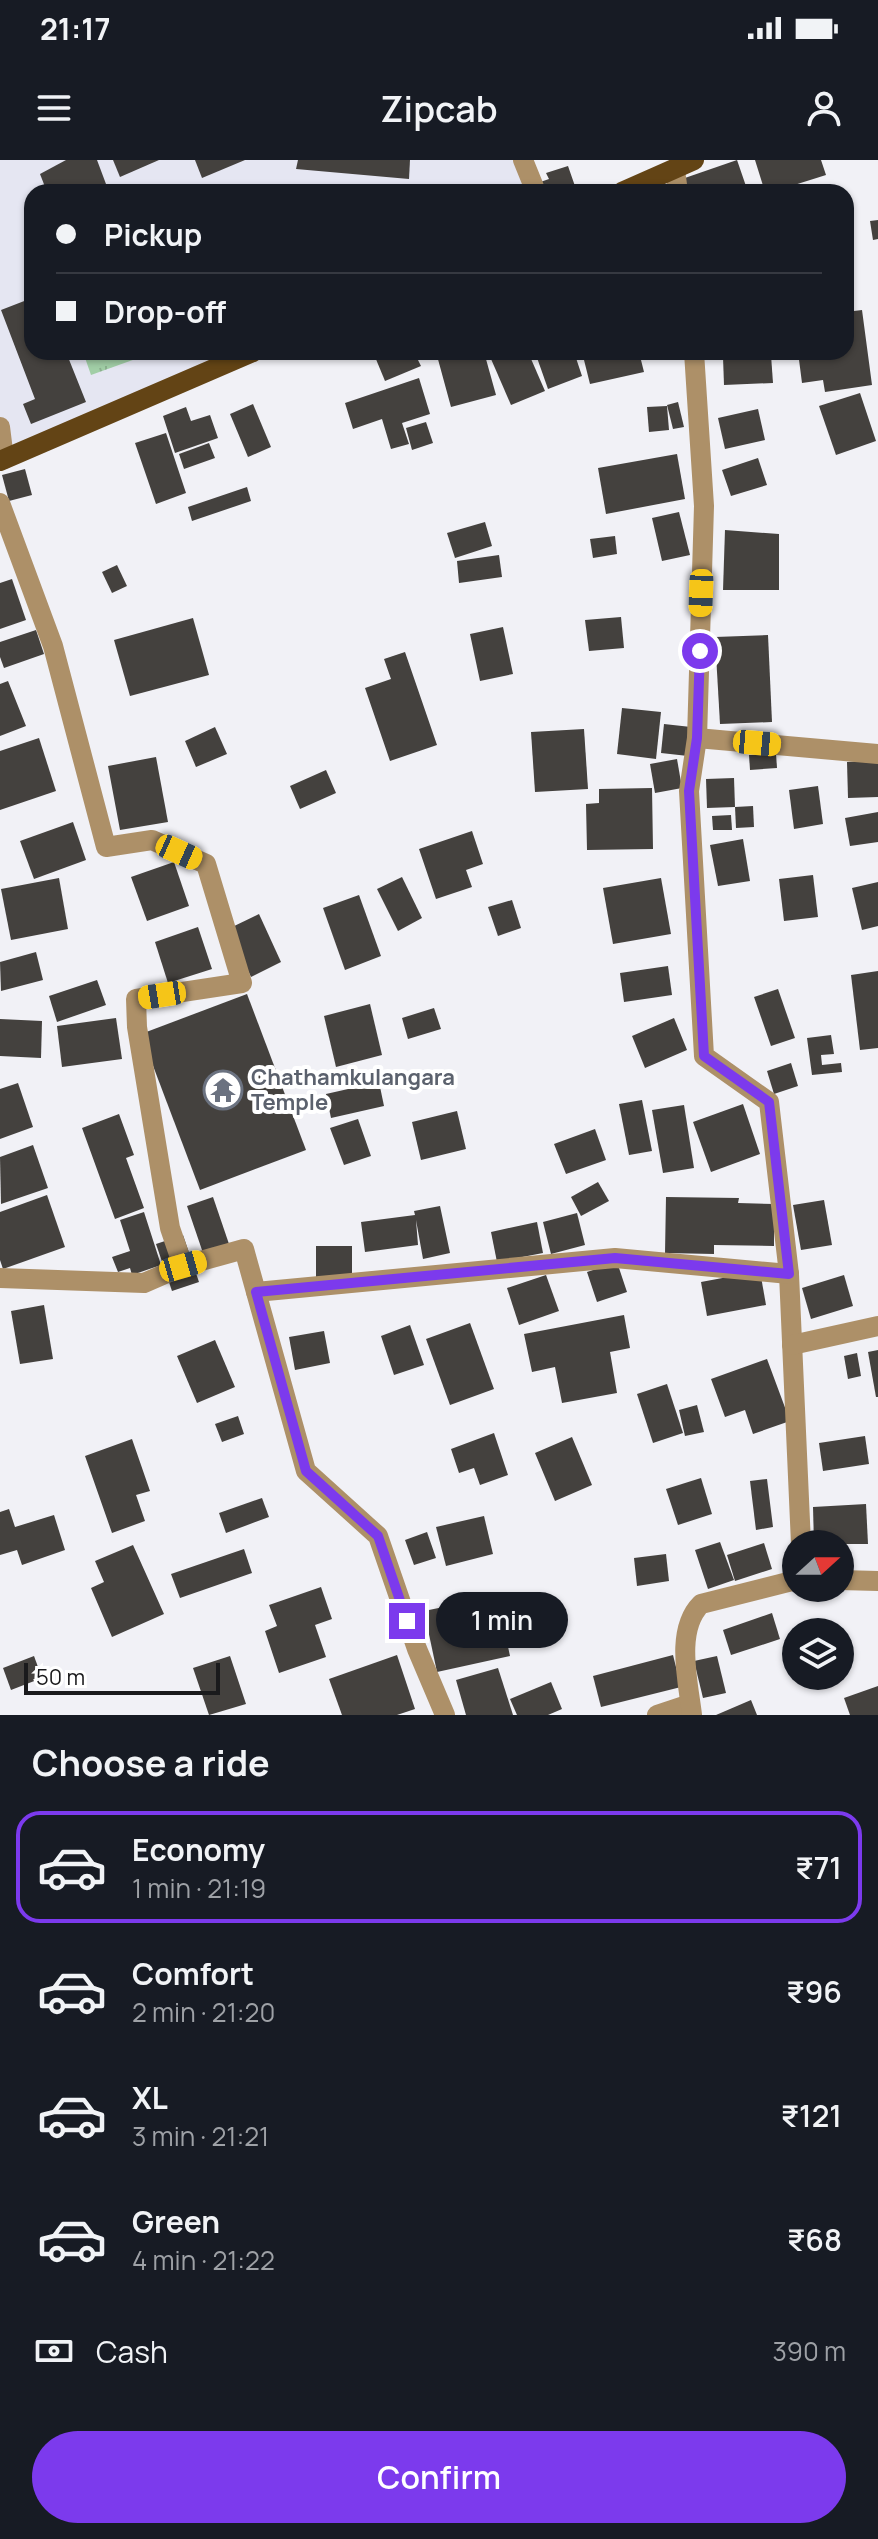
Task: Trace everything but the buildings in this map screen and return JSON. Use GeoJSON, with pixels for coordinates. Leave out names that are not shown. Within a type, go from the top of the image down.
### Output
{"type":"FeatureCollection","features":[{"type":"Feature","properties":{"kind":"main road"},"geometry":{"type":"LineString","coordinates":[[641,184],[694,160]]}},
{"type":"Feature","properties":{"kind":"main road"},"geometry":{"type":"LineString","coordinates":[[2,460],[234,360]]}},
{"type":"Feature","properties":{"kind":"street"},"geometry":{"type":"LineString","coordinates":[[523,160],[533,184]]}},
{"type":"Feature","properties":{"kind":"street"},"geometry":{"type":"LineString","coordinates":[[675,170],[677,184]]}},
{"type":"Feature","properties":{"kind":"street"},"geometry":{"type":"LineString","coordinates":[[695,360],[704,506],[697,738],[689,791],[704,1056],[769,1102],[789,1274],[800,1530]]}},
{"type":"Feature","properties":{"kind":"street"},"geometry":{"type":"LineString","coordinates":[[0,427],[2,460]]}},
{"type":"Feature","properties":{"kind":"street"},"geometry":{"type":"LineString","coordinates":[[0,503],[53,646],[106,847],[152,840],[206,864],[242,983],[136,999],[137,1027],[170,1228],[183,1266]]}},
{"type":"Feature","properties":{"kind":"street"},"geometry":{"type":"LineString","coordinates":[[697,738],[878,754]]}},
{"type":"Feature","properties":{"kind":"street"},"geometry":{"type":"LineString","coordinates":[[0,1278],[144,1283],[183,1266],[244,1249],[306,1471],[378,1536],[417,1649],[445,1715]]}},
{"type":"Feature","properties":{"kind":"street"},"geometry":{"type":"LineString","coordinates":[[256,1292],[615,1258],[789,1274]]}},
{"type":"Feature","properties":{"kind":"street"},"geometry":{"type":"LineString","coordinates":[[792,1345],[878,1326]]}},
{"type":"Feature","properties":{"kind":"street"},"geometry":{"type":"LineString","coordinates":[[854,1580],[878,1581]]}},
{"type":"Feature","properties":{"kind":"street"},"geometry":{"type":"LineString","coordinates":[[657,1715],[691,1710],[685,1646],[689,1615],[701,1604],[782,1584]]}},
{"type":"Feature","properties":{"kind":"shaded area"},"geometry":{"type":"Polygon","coordinates":[[[0,160],[523,160],[533,184],[24,184],[24,360],[234,360],[4,459],[0,427],[0,160]]]}},
{"type":"Feature","properties":{"kind":"green space"},"geometry":{"type":"Polygon","coordinates":[[[86,360],[133,360],[91,375],[86,360]]]}},
{"type":"Feature","properties":{"kind":"place","name":"Chathamkulangara Temple"},"geometry":{"type":"Point","coordinates":[223,1090]}},
{"type":"Feature","properties":{"kind":"route"},"geometry":{"type":"LineString","coordinates":[[407,1621],[378,1536],[306,1471],[256,1292],[615,1258],[789,1274],[769,1102],[704,1056],[689,791],[697,738],[700,651]]}}]}
